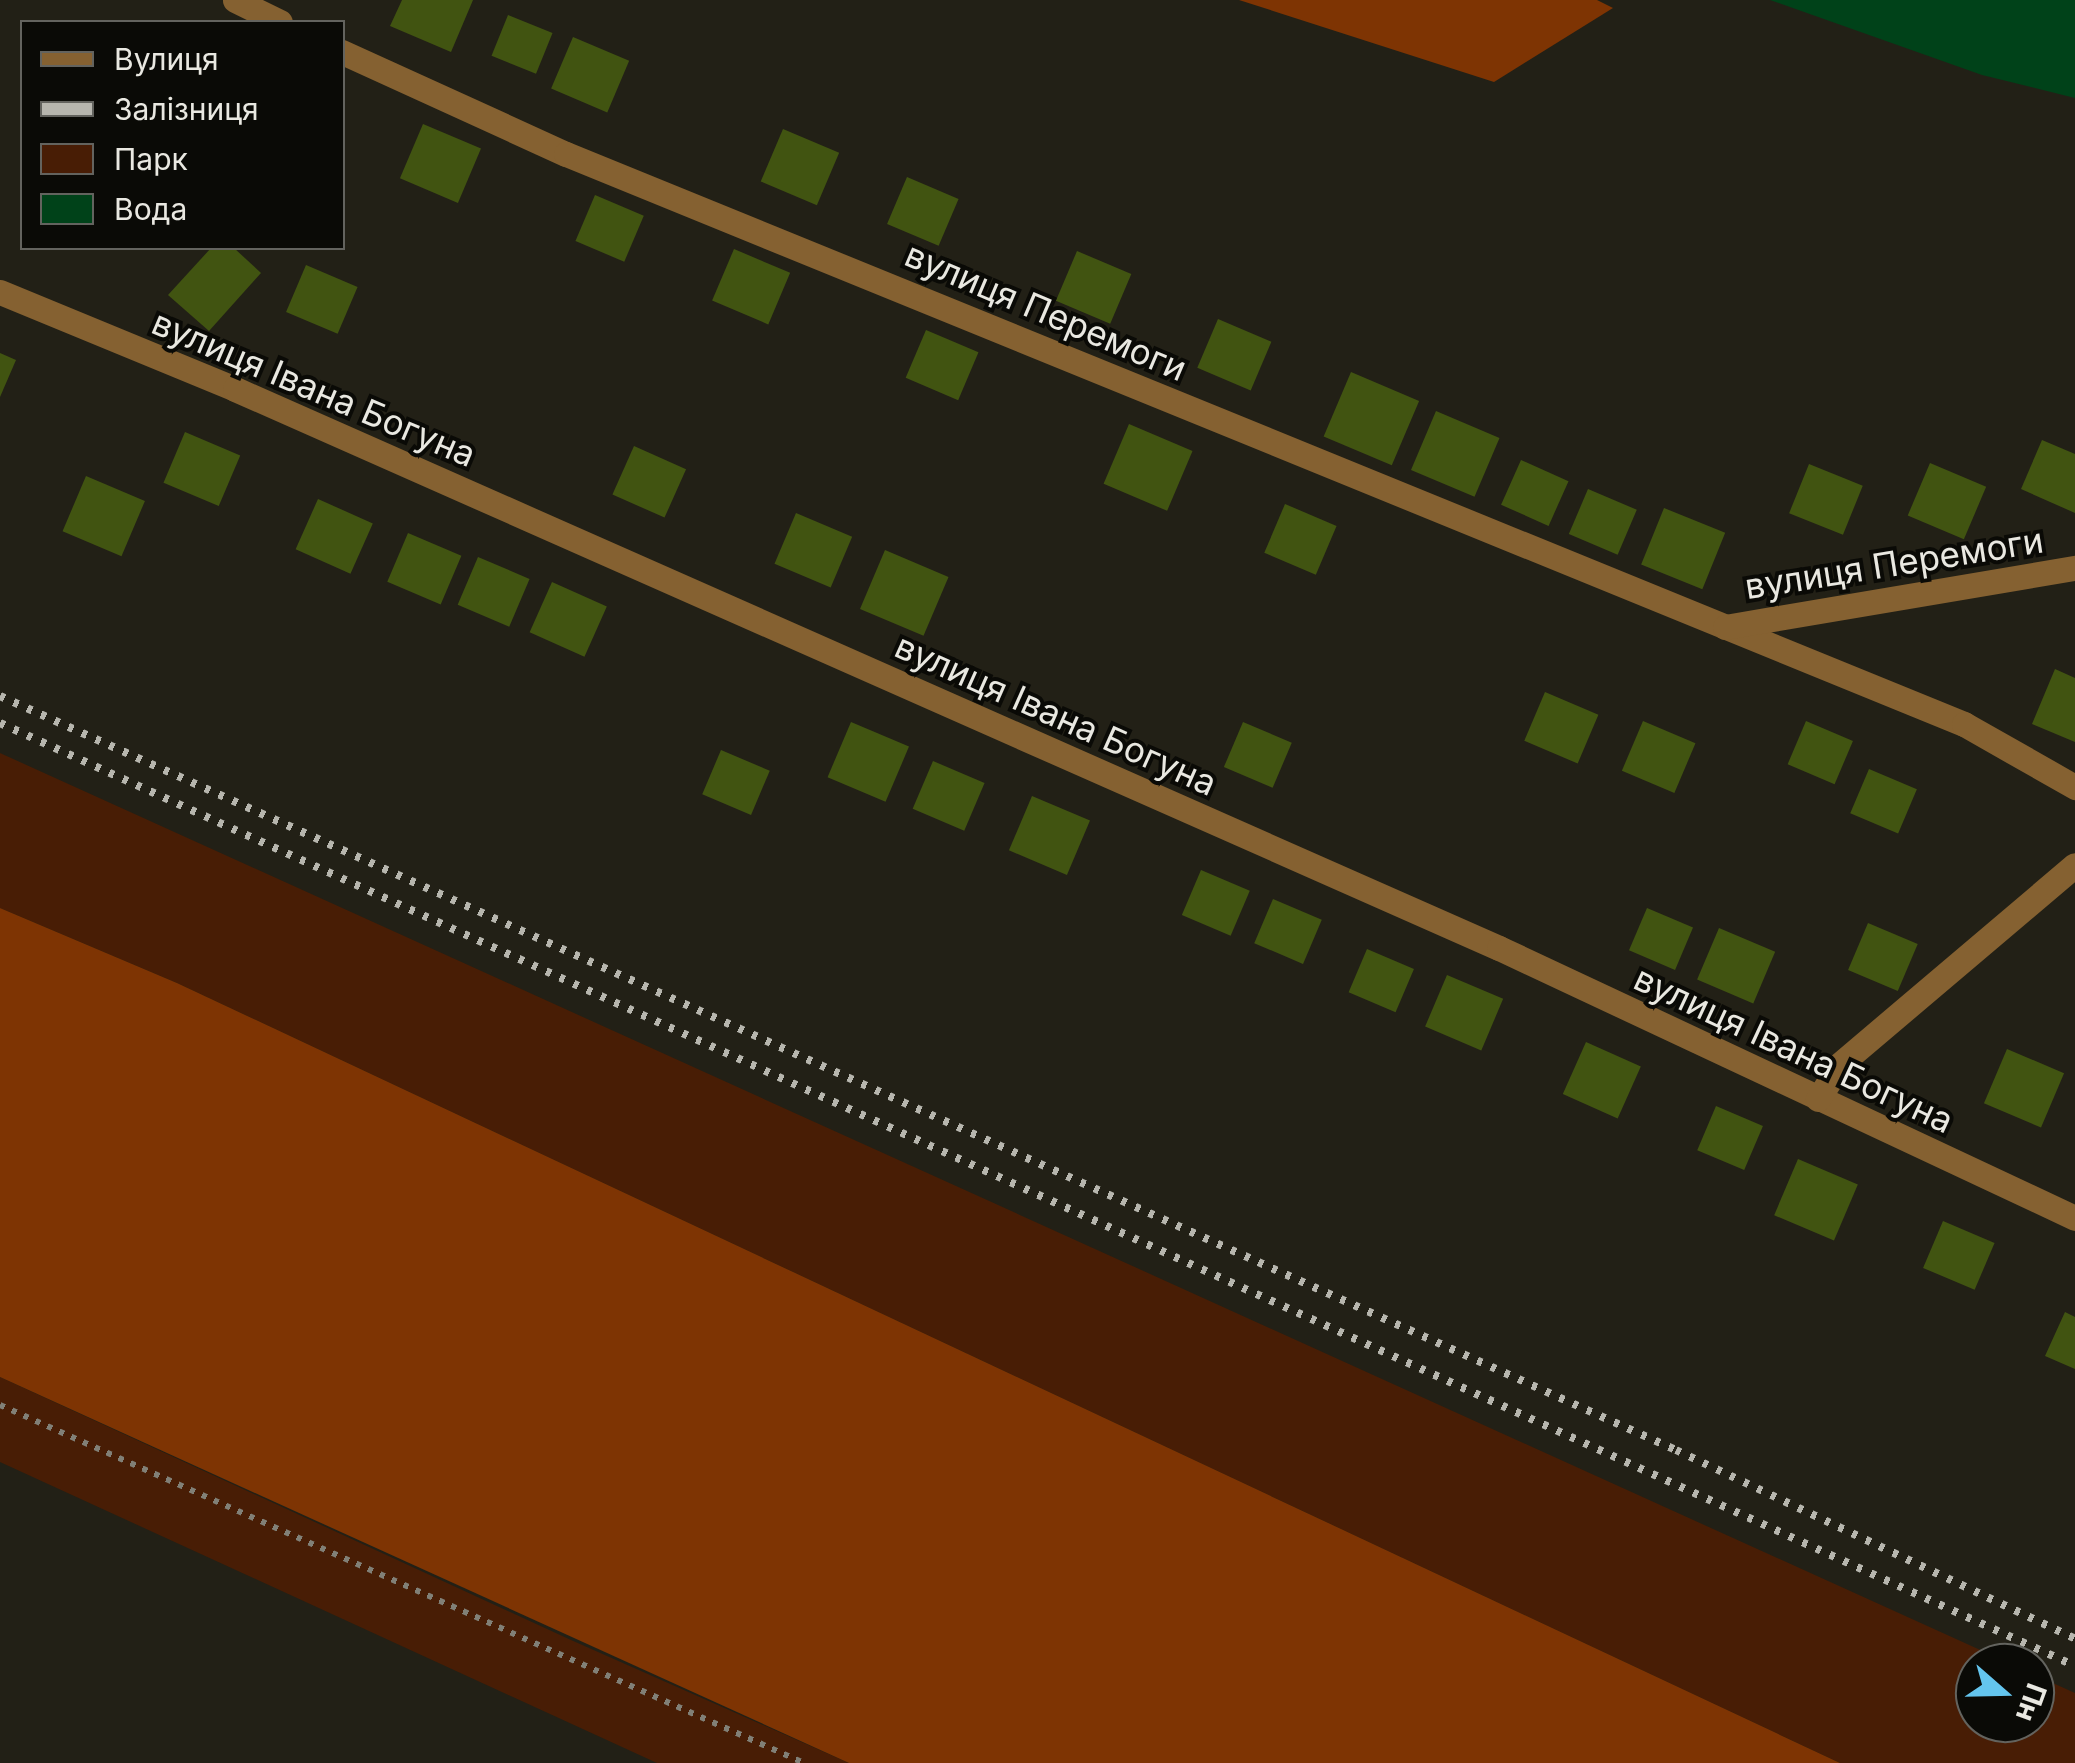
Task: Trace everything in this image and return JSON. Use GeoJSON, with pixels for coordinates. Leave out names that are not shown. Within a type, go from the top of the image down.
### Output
{"type":"FeatureCollection","features":[{"type":"Feature","properties":{"kind":"street"},"geometry":{"type":"LineString","coordinates":[[235,0],[276,20]]}},
{"type":"Feature","properties":{"kind":"street","name":"вулиця Перемоги"},"geometry":{"type":"LineString","coordinates":[[345,53],[566,154],[1964,724],[2075,788]]}},
{"type":"Feature","properties":{"kind":"street","name":"вулиця Івана Богуна"},"geometry":{"type":"LineString","coordinates":[[0,292],[235,389],[1445,924],[2075,1218]]}},
{"type":"Feature","properties":{"kind":"street","name":"вулиця Перемоги"},"geometry":{"type":"LineString","coordinates":[[1725,627],[2075,568]]}},
{"type":"Feature","properties":{"kind":"street"},"geometry":{"type":"LineString","coordinates":[[1818,1099],[1839,1065],[2075,864]]}},
{"type":"Feature","properties":{"kind":"path"},"geometry":{"type":"LineString","coordinates":[[0,1405],[804,1763]]}},
{"type":"Feature","properties":{"kind":"green space"},"geometry":{"type":"Polygon","coordinates":[[[0,753],[1965,1643],[1955,1643],[1955,1743],[2055,1743],[2055,1684],[2075,1693],[2075,1763],[1840,1763],[177,983],[0,908],[0,753]]]}},
{"type":"Feature","properties":{"kind":"green space"},"geometry":{"type":"Polygon","coordinates":[[[0,1377],[571,1640],[849,1763],[657,1763],[0,1462],[0,1377]]]}},
{"type":"Feature","properties":{"kind":"shaded area"},"geometry":{"type":"Polygon","coordinates":[[[1239,0],[1597,0],[1613,8],[1494,82],[1239,0]]]}},
{"type":"Feature","properties":{"kind":"shaded area"},"geometry":{"type":"Polygon","coordinates":[[[0,908],[177,983],[1840,1763],[849,1763],[0,1377],[0,908]]]}},
{"type":"Feature","properties":{"kind":"water"},"geometry":{"type":"Polygon","coordinates":[[[1770,0],[2075,0],[2075,98],[1982,75],[1770,0]]]}},
{"type":"Feature","properties":{"kind":"building"},"geometry":{"type":"Polygon","coordinates":[[[402,0],[473,0],[451,52],[390,26],[402,0]]]}},
{"type":"Feature","properties":{"kind":"building"},"geometry":{"type":"Polygon","coordinates":[[[508,15],[553,33],[536,74],[492,56],[508,15]]]}},
{"type":"Feature","properties":{"kind":"building"},"geometry":{"type":"Polygon","coordinates":[[[573,37],[629,61],[607,112],[551,89],[573,37]]]}},
{"type":"Feature","properties":{"kind":"building"},"geometry":{"type":"Polygon","coordinates":[[[423,124],[481,149],[458,203],[400,178],[423,124]]]}},
{"type":"Feature","properties":{"kind":"building"},"geometry":{"type":"Polygon","coordinates":[[[783,129],[839,153],[817,205],[761,181],[783,129]]]}},
{"type":"Feature","properties":{"kind":"building"},"geometry":{"type":"Polygon","coordinates":[[[907,177],[959,199],[939,246],[887,224],[907,177]]]}},
{"type":"Feature","properties":{"kind":"building"},"geometry":{"type":"Polygon","coordinates":[[[595,195],[644,216],[624,262],[575,241],[595,195]]]}},
{"type":"Feature","properties":{"kind":"building"},"geometry":{"type":"Polygon","coordinates":[[[734,249],[790,273],[768,324],[712,301],[734,249]]]}},
{"type":"Feature","properties":{"kind":"building"},"geometry":{"type":"Polygon","coordinates":[[[209,250],[236,250],[261,273],[209,331],[168,295],[209,250]]]}},
{"type":"Feature","properties":{"kind":"building"},"geometry":{"type":"Polygon","coordinates":[[[1077,251],[1131,274],[1110,324],[1056,301],[1077,251]]]}},
{"type":"Feature","properties":{"kind":"building"},"geometry":{"type":"Polygon","coordinates":[[[306,265],[358,287],[338,334],[286,312],[306,265]]]}},
{"type":"Feature","properties":{"kind":"building"},"geometry":{"type":"Polygon","coordinates":[[[1218,319],[1271,342],[1251,390],[1197,368],[1218,319]]]}},
{"type":"Feature","properties":{"kind":"building"},"geometry":{"type":"Polygon","coordinates":[[[926,330],[978,352],[958,400],[906,378],[926,330]]]}},
{"type":"Feature","properties":{"kind":"building"},"geometry":{"type":"Polygon","coordinates":[[[0,353],[16,360],[0,397],[0,353]]]}},
{"type":"Feature","properties":{"kind":"building"},"geometry":{"type":"Polygon","coordinates":[[[1351,372],[1419,401],[1392,465],[1324,436],[1351,372]]]}},
{"type":"Feature","properties":{"kind":"building"},"geometry":{"type":"Polygon","coordinates":[[[1436,411],[1500,438],[1475,497],[1411,470],[1436,411]]]}},
{"type":"Feature","properties":{"kind":"building"},"geometry":{"type":"Polygon","coordinates":[[[1129,424],[1193,451],[1167,511],[1104,484],[1129,424]]]}},
{"type":"Feature","properties":{"kind":"building"},"geometry":{"type":"Polygon","coordinates":[[[185,432],[240,455],[219,506],[164,483],[185,432]]]}},
{"type":"Feature","properties":{"kind":"building"},"geometry":{"type":"Polygon","coordinates":[[[2042,440],[2075,454],[2075,513],[2021,489],[2042,440]]]}},
{"type":"Feature","properties":{"kind":"building"},"geometry":{"type":"Polygon","coordinates":[[[634,446],[686,469],[665,518],[612,494],[634,446]]]}},
{"type":"Feature","properties":{"kind":"building"},"geometry":{"type":"Polygon","coordinates":[[[1521,460],[1569,481],[1549,526],[1501,505],[1521,460]]]}},
{"type":"Feature","properties":{"kind":"building"},"geometry":{"type":"Polygon","coordinates":[[[1930,463],[1986,487],[1964,539],[1908,515],[1930,463]]]}},
{"type":"Feature","properties":{"kind":"building"},"geometry":{"type":"Polygon","coordinates":[[[1809,464],[1863,486],[1843,535],[1789,513],[1809,464]]]}},
{"type":"Feature","properties":{"kind":"building"},"geometry":{"type":"Polygon","coordinates":[[[86,476],[145,501],[121,556],[63,531],[86,476]]]}},
{"type":"Feature","properties":{"kind":"building"},"geometry":{"type":"Polygon","coordinates":[[[1588,489],[1637,510],[1618,555],[1569,534],[1588,489]]]}},
{"type":"Feature","properties":{"kind":"building"},"geometry":{"type":"Polygon","coordinates":[[[318,499],[373,523],[350,574],[296,549],[318,499]]]}},
{"type":"Feature","properties":{"kind":"building"},"geometry":{"type":"Polygon","coordinates":[[[1285,504],[1337,526],[1316,575],[1264,553],[1285,504]]]}},
{"type":"Feature","properties":{"kind":"building"},"geometry":{"type":"Polygon","coordinates":[[[1664,508],[1725,533],[1702,589],[1641,565],[1664,508]]]}},
{"type":"Feature","properties":{"kind":"building"},"geometry":{"type":"Polygon","coordinates":[[[796,513],[852,537],[831,587],[775,564],[796,513]]]}},
{"type":"Feature","properties":{"kind":"building"},"geometry":{"type":"Polygon","coordinates":[[[408,533],[461,556],[441,604],[387,582],[408,533]]]}},
{"type":"Feature","properties":{"kind":"building"},"geometry":{"type":"Polygon","coordinates":[[[885,550],[949,577],[924,636],[860,609],[885,550]]]}},
{"type":"Feature","properties":{"kind":"building"},"geometry":{"type":"Polygon","coordinates":[[[478,557],[530,579],[509,627],[458,605],[478,557]]]}},
{"type":"Feature","properties":{"kind":"building"},"geometry":{"type":"Polygon","coordinates":[[[552,582],[607,606],[584,657],[530,632],[552,582]]]}},
{"type":"Feature","properties":{"kind":"building"},"geometry":{"type":"Polygon","coordinates":[[[2055,669],[2075,678],[2075,742],[2032,724],[2055,669]]]}},
{"type":"Feature","properties":{"kind":"building"},"geometry":{"type":"Polygon","coordinates":[[[1545,692],[1598,715],[1578,763],[1524,741],[1545,692]]]}},
{"type":"Feature","properties":{"kind":"building"},"geometry":{"type":"Polygon","coordinates":[[[1643,721],[1695,743],[1674,793],[1622,771],[1643,721]]]}},
{"type":"Feature","properties":{"kind":"building"},"geometry":{"type":"Polygon","coordinates":[[[1806,721],[1853,741],[1835,784],[1788,764],[1806,721]]]}},
{"type":"Feature","properties":{"kind":"building"},"geometry":{"type":"Polygon","coordinates":[[[851,722],[909,747],[886,802],[828,777],[851,722]]]}},
{"type":"Feature","properties":{"kind":"building"},"geometry":{"type":"Polygon","coordinates":[[[1243,722],[1292,743],[1273,788],[1224,767],[1243,722]]]}},
{"type":"Feature","properties":{"kind":"building"},"geometry":{"type":"Polygon","coordinates":[[[721,750],[770,771],[751,815],[702,794],[721,750]]]}},
{"type":"Feature","properties":{"kind":"building"},"geometry":{"type":"Polygon","coordinates":[[[933,761],[985,783],[964,831],[913,809],[933,761]]]}},
{"type":"Feature","properties":{"kind":"building"},"geometry":{"type":"Polygon","coordinates":[[[1869,769],[1917,789],[1898,834],[1850,813],[1869,769]]]}},
{"type":"Feature","properties":{"kind":"building"},"geometry":{"type":"Polygon","coordinates":[[[1032,796],[1090,821],[1067,875],[1009,850],[1032,796]]]}},
{"type":"Feature","properties":{"kind":"building"},"geometry":{"type":"Polygon","coordinates":[[[1201,870],[1250,891],[1231,936],[1182,915],[1201,870]]]}},
{"type":"Feature","properties":{"kind":"building"},"geometry":{"type":"Polygon","coordinates":[[[1273,899],[1322,920],[1303,964],[1254,943],[1273,899]]]}},
{"type":"Feature","properties":{"kind":"building"},"geometry":{"type":"Polygon","coordinates":[[[1647,908],[1693,928],[1675,970],[1629,950],[1647,908]]]}},
{"type":"Feature","properties":{"kind":"building"},"geometry":{"type":"Polygon","coordinates":[[[1868,923],[1918,944],[1898,991],[1848,970],[1868,923]]]}},
{"type":"Feature","properties":{"kind":"building"},"geometry":{"type":"Polygon","coordinates":[[[1719,928],[1775,952],[1753,1003],[1697,980],[1719,928]]]}},
{"type":"Feature","properties":{"kind":"building"},"geometry":{"type":"Polygon","coordinates":[[[1367,949],[1414,969],[1396,1012],[1349,992],[1367,949]]]}},
{"type":"Feature","properties":{"kind":"building"},"geometry":{"type":"Polygon","coordinates":[[[1447,975],[1503,999],[1481,1050],[1425,1027],[1447,975]]]}},
{"type":"Feature","properties":{"kind":"building"},"geometry":{"type":"Polygon","coordinates":[[[1586,1042],[1641,1066],[1618,1118],[1563,1094],[1586,1042]]]}},
{"type":"Feature","properties":{"kind":"building"},"geometry":{"type":"Polygon","coordinates":[[[2007,1049],[2064,1073],[2041,1128],[1984,1103],[2007,1049]]]}},
{"type":"Feature","properties":{"kind":"building"},"geometry":{"type":"Polygon","coordinates":[[[1716,1106],[1763,1126],[1744,1170],[1697,1150],[1716,1106]]]}},
{"type":"Feature","properties":{"kind":"building"},"geometry":{"type":"Polygon","coordinates":[[[1798,1159],[1858,1184],[1834,1241],[1774,1215],[1798,1159]]]}},
{"type":"Feature","properties":{"kind":"building"},"geometry":{"type":"Polygon","coordinates":[[[1943,1221],[1995,1243],[1975,1290],[1923,1268],[1943,1221]]]}},
{"type":"Feature","properties":{"kind":"building"},"geometry":{"type":"Polygon","coordinates":[[[2065,1312],[2075,1317],[2075,1369],[2045,1356],[2065,1312]]]}},
{"type":"Feature","properties":{"kind":"railway"},"geometry":{"type":"LineString","coordinates":[[0,696],[1676,1450],[2075,1639]]}},
{"type":"Feature","properties":{"kind":"railway"},"geometry":{"type":"LineString","coordinates":[[0,723],[2075,1666]]}}]}
